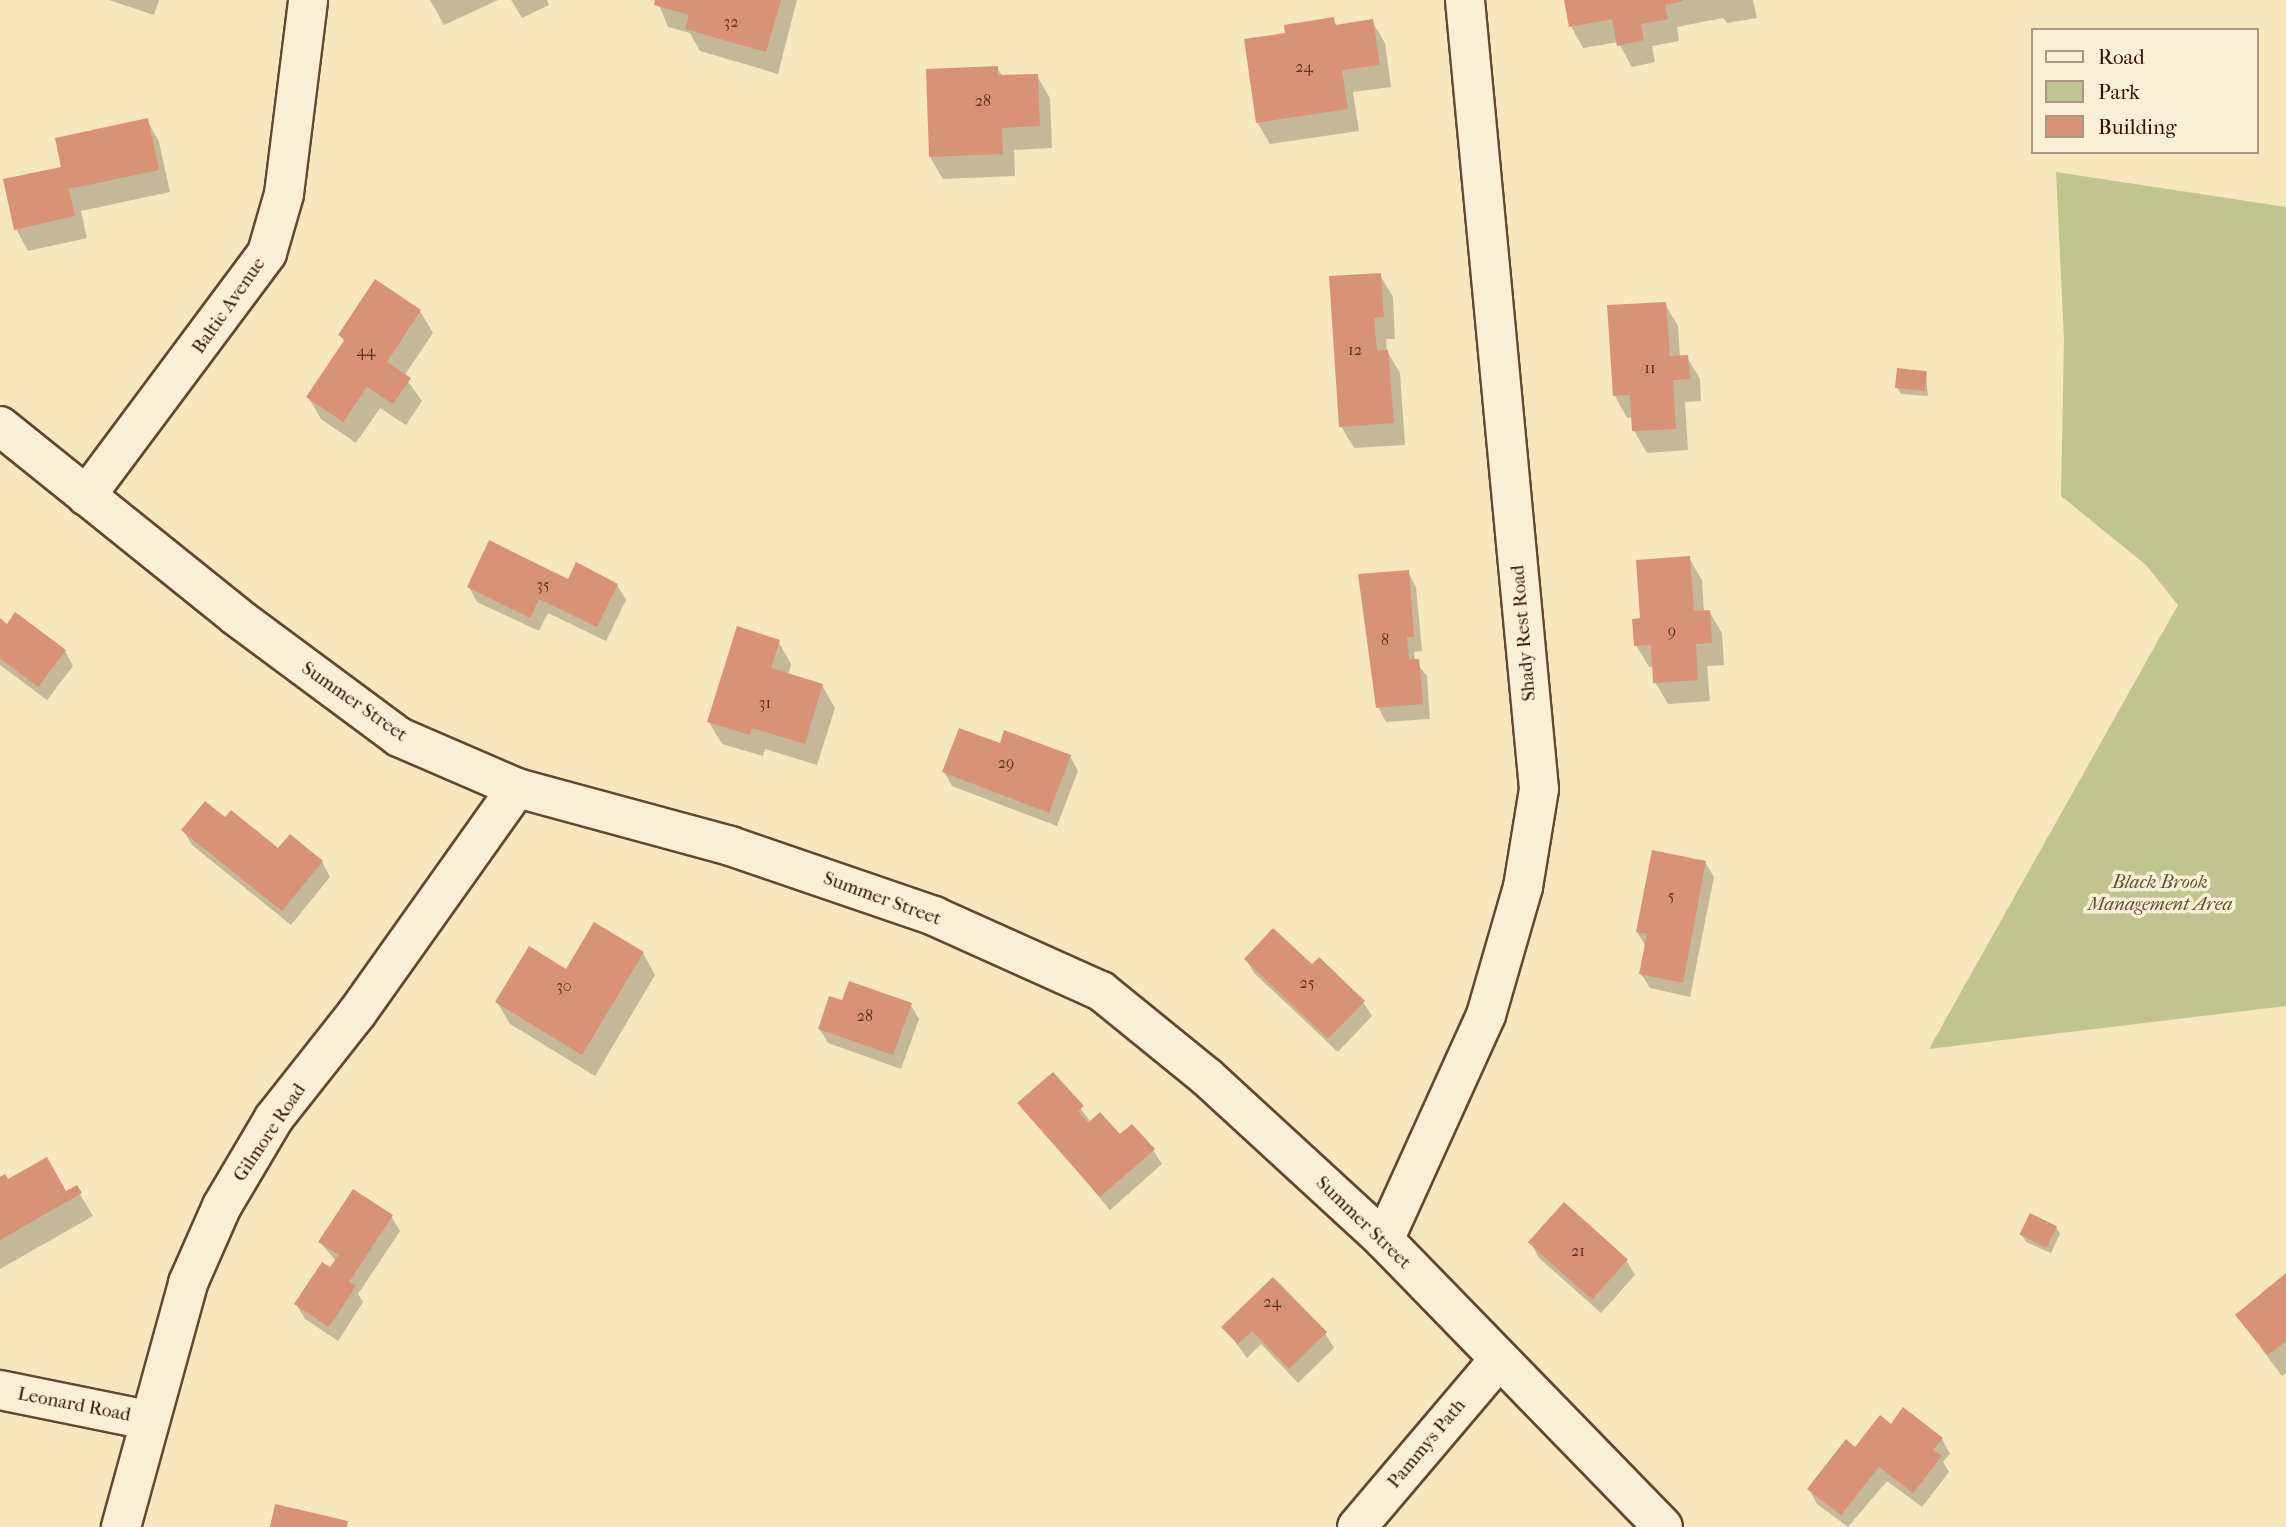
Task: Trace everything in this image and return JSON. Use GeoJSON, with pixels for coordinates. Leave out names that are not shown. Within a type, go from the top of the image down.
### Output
{"type":"FeatureCollection","features":[{"type":"Feature","properties":{"kind":"street","name":"Baltic Avenue"},"geometry":{"type":"LineString","coordinates":[[86,496],[267,253],[284,194],[309,0]]}},
{"type":"Feature","properties":{"kind":"street","name":"Shady Rest Road"},"geometry":{"type":"LineString","coordinates":[[1384,1240],[1486,1015],[1523,887],[1539,789],[1465,0]]}},
{"type":"Feature","properties":{"kind":"street","name":"Summer Street"},"geometry":{"type":"LineString","coordinates":[[0,426],[236,616],[399,737],[517,789],[730,846],[934,916],[1101,991],[1207,1077],[1384,1240],[1498,1361],[1663,1527]]}},
{"type":"Feature","properties":{"kind":"street","name":"Gilmore Road"},"geometry":{"type":"LineString","coordinates":[[121,1527],[148,1420],[188,1283],[222,1206],[274,1118],[357,1013],[517,789]]}},
{"type":"Feature","properties":{"kind":"street","name":"Pammys Path"},"geometry":{"type":"LineString","coordinates":[[1357,1527],[1498,1361]]}},
{"type":"Feature","properties":{"kind":"street","name":"Leonard Road"},"geometry":{"type":"LineString","coordinates":[[0,1390],[148,1420]]}},
{"type":"Feature","properties":{"kind":"green space","name":"Black Brook Management Area"},"geometry":{"type":"Polygon","coordinates":[[[2056,172],[2286,207],[2286,1006],[1929,1049],[2178,605],[2146,565],[2061,496],[2064,339],[2056,172]]]}},
{"type":"Feature","properties":{"kind":"building"},"geometry":{"type":"Polygon","coordinates":[[[655,0],[781,0],[766,52],[685,29],[689,15],[654,5],[655,0]]]}},
{"type":"Feature","properties":{"kind":"building"},"geometry":{"type":"Polygon","coordinates":[[[1564,0],[1683,1],[1665,5],[1668,19],[1641,24],[1644,40],[1617,46],[1612,19],[1569,27],[1564,0]]]}},
{"type":"Feature","properties":{"kind":"building"},"geometry":{"type":"Polygon","coordinates":[[[1334,17],[1335,25],[1373,19],[1380,65],[1342,70],[1348,109],[1256,123],[1244,39],[1285,33],[1284,25],[1334,17]]]}},
{"type":"Feature","properties":{"kind":"building"},"geometry":{"type":"Polygon","coordinates":[[[998,66],[998,75],[1038,74],[1040,126],[1002,128],[1003,154],[929,157],[926,69],[998,66]]]}},
{"type":"Feature","properties":{"kind":"building"},"geometry":{"type":"Polygon","coordinates":[[[148,118],[159,170],[69,189],[75,216],[14,230],[3,179],[61,167],[55,138],[148,118]]]}},
{"type":"Feature","properties":{"kind":"building"},"geometry":{"type":"Polygon","coordinates":[[[1381,273],[1384,317],[1374,318],[1377,350],[1388,350],[1394,423],[1339,427],[1329,276],[1381,273]]]}},
{"type":"Feature","properties":{"kind":"building"},"geometry":{"type":"Polygon","coordinates":[[[375,279],[421,310],[387,362],[411,378],[393,404],[367,387],[343,422],[306,397],[345,339],[338,335],[375,279]]]}},
{"type":"Feature","properties":{"kind":"building"},"geometry":{"type":"Polygon","coordinates":[[[1666,302],[1670,356],[1688,355],[1690,379],[1673,380],[1676,429],[1632,431],[1630,395],[1613,396],[1607,305],[1666,302]]]}},
{"type":"Feature","properties":{"kind":"building"},"geometry":{"type":"Polygon","coordinates":[[[1897,368],[1927,371],[1925,391],[1895,388],[1897,368]]]}},
{"type":"Feature","properties":{"kind":"building"},"geometry":{"type":"Polygon","coordinates":[[[489,540],[568,579],[576,562],[618,584],[597,627],[539,599],[530,618],[467,587],[489,540]]]}},
{"type":"Feature","properties":{"kind":"building"},"geometry":{"type":"Polygon","coordinates":[[[1690,556],[1694,611],[1710,610],[1712,643],[1696,644],[1698,680],[1653,683],[1651,645],[1634,646],[1632,619],[1640,618],[1636,560],[1690,556]]]}},
{"type":"Feature","properties":{"kind":"building"},"geometry":{"type":"Polygon","coordinates":[[[1409,570],[1414,637],[1407,637],[1409,659],[1419,659],[1423,704],[1376,708],[1358,574],[1409,570]]]}},
{"type":"Feature","properties":{"kind":"building"},"geometry":{"type":"Polygon","coordinates":[[[15,612],[66,650],[38,687],[0,658],[0,618],[7,624],[15,612]]]}},
{"type":"Feature","properties":{"kind":"building"},"geometry":{"type":"Polygon","coordinates":[[[737,626],[780,640],[771,668],[823,684],[805,744],[752,728],[750,735],[707,722],[737,626]]]}},
{"type":"Feature","properties":{"kind":"building"},"geometry":{"type":"Polygon","coordinates":[[[959,728],[1000,743],[1004,730],[1071,755],[1049,813],[942,772],[959,728]]]}},
{"type":"Feature","properties":{"kind":"building"},"geometry":{"type":"Polygon","coordinates":[[[205,801],[225,817],[231,810],[278,848],[290,834],[323,861],[282,911],[181,830],[205,801]]]}},
{"type":"Feature","properties":{"kind":"building"},"geometry":{"type":"Polygon","coordinates":[[[1652,850],[1706,861],[1683,983],[1639,974],[1647,934],[1636,932],[1652,850]]]}},
{"type":"Feature","properties":{"kind":"building"},"geometry":{"type":"Polygon","coordinates":[[[594,922],[644,952],[582,1055],[495,1002],[529,946],[566,969],[594,922]]]}},
{"type":"Feature","properties":{"kind":"building"},"geometry":{"type":"Polygon","coordinates":[[[1273,928],[1312,964],[1319,957],[1365,1001],[1328,1039],[1244,959],[1273,928]]]}},
{"type":"Feature","properties":{"kind":"building"},"geometry":{"type":"Polygon","coordinates":[[[849,981],[912,1003],[893,1055],[818,1029],[829,996],[842,1000],[849,981]]]}},
{"type":"Feature","properties":{"kind":"building"},"geometry":{"type":"Polygon","coordinates":[[[1053,1072],[1084,1106],[1078,1111],[1088,1123],[1100,1112],[1120,1134],[1132,1124],[1155,1149],[1100,1197],[1017,1103],[1053,1072]]]}},
{"type":"Feature","properties":{"kind":"building"},"geometry":{"type":"Polygon","coordinates":[[[47,1157],[66,1191],[77,1185],[82,1193],[0,1240],[0,1177],[5,1174],[8,1179],[47,1157]]]}},
{"type":"Feature","properties":{"kind":"building"},"geometry":{"type":"Polygon","coordinates":[[[353,1189],[393,1215],[349,1282],[356,1286],[329,1327],[294,1304],[322,1262],[330,1267],[339,1255],[318,1242],[353,1189]]]}},
{"type":"Feature","properties":{"kind":"building"},"geometry":{"type":"Polygon","coordinates":[[[1564,1202],[1628,1260],[1592,1300],[1528,1242],[1564,1202]]]}},
{"type":"Feature","properties":{"kind":"building"},"geometry":{"type":"Polygon","coordinates":[[[2030,1213],[2057,1226],[2046,1248],[2019,1235],[2030,1213]]]}},
{"type":"Feature","properties":{"kind":"building"},"geometry":{"type":"Polygon","coordinates":[[[2286,1273],[2286,1341],[2268,1355],[2235,1315],[2286,1273]]]}},
{"type":"Feature","properties":{"kind":"building"},"geometry":{"type":"Polygon","coordinates":[[[1273,1277],[1327,1332],[1289,1369],[1252,1331],[1238,1344],[1221,1327],[1273,1277]]]}},
{"type":"Feature","properties":{"kind":"building"},"geometry":{"type":"Polygon","coordinates":[[[1903,1407],[1943,1438],[1933,1450],[1942,1456],[1913,1493],[1879,1467],[1841,1515],[1807,1489],[1846,1439],[1855,1447],[1880,1415],[1891,1424],[1903,1407]]]}},
{"type":"Feature","properties":{"kind":"building"},"geometry":{"type":"Polygon","coordinates":[[[275,1504],[348,1521],[347,1527],[270,1527],[275,1504]]]}}]}
